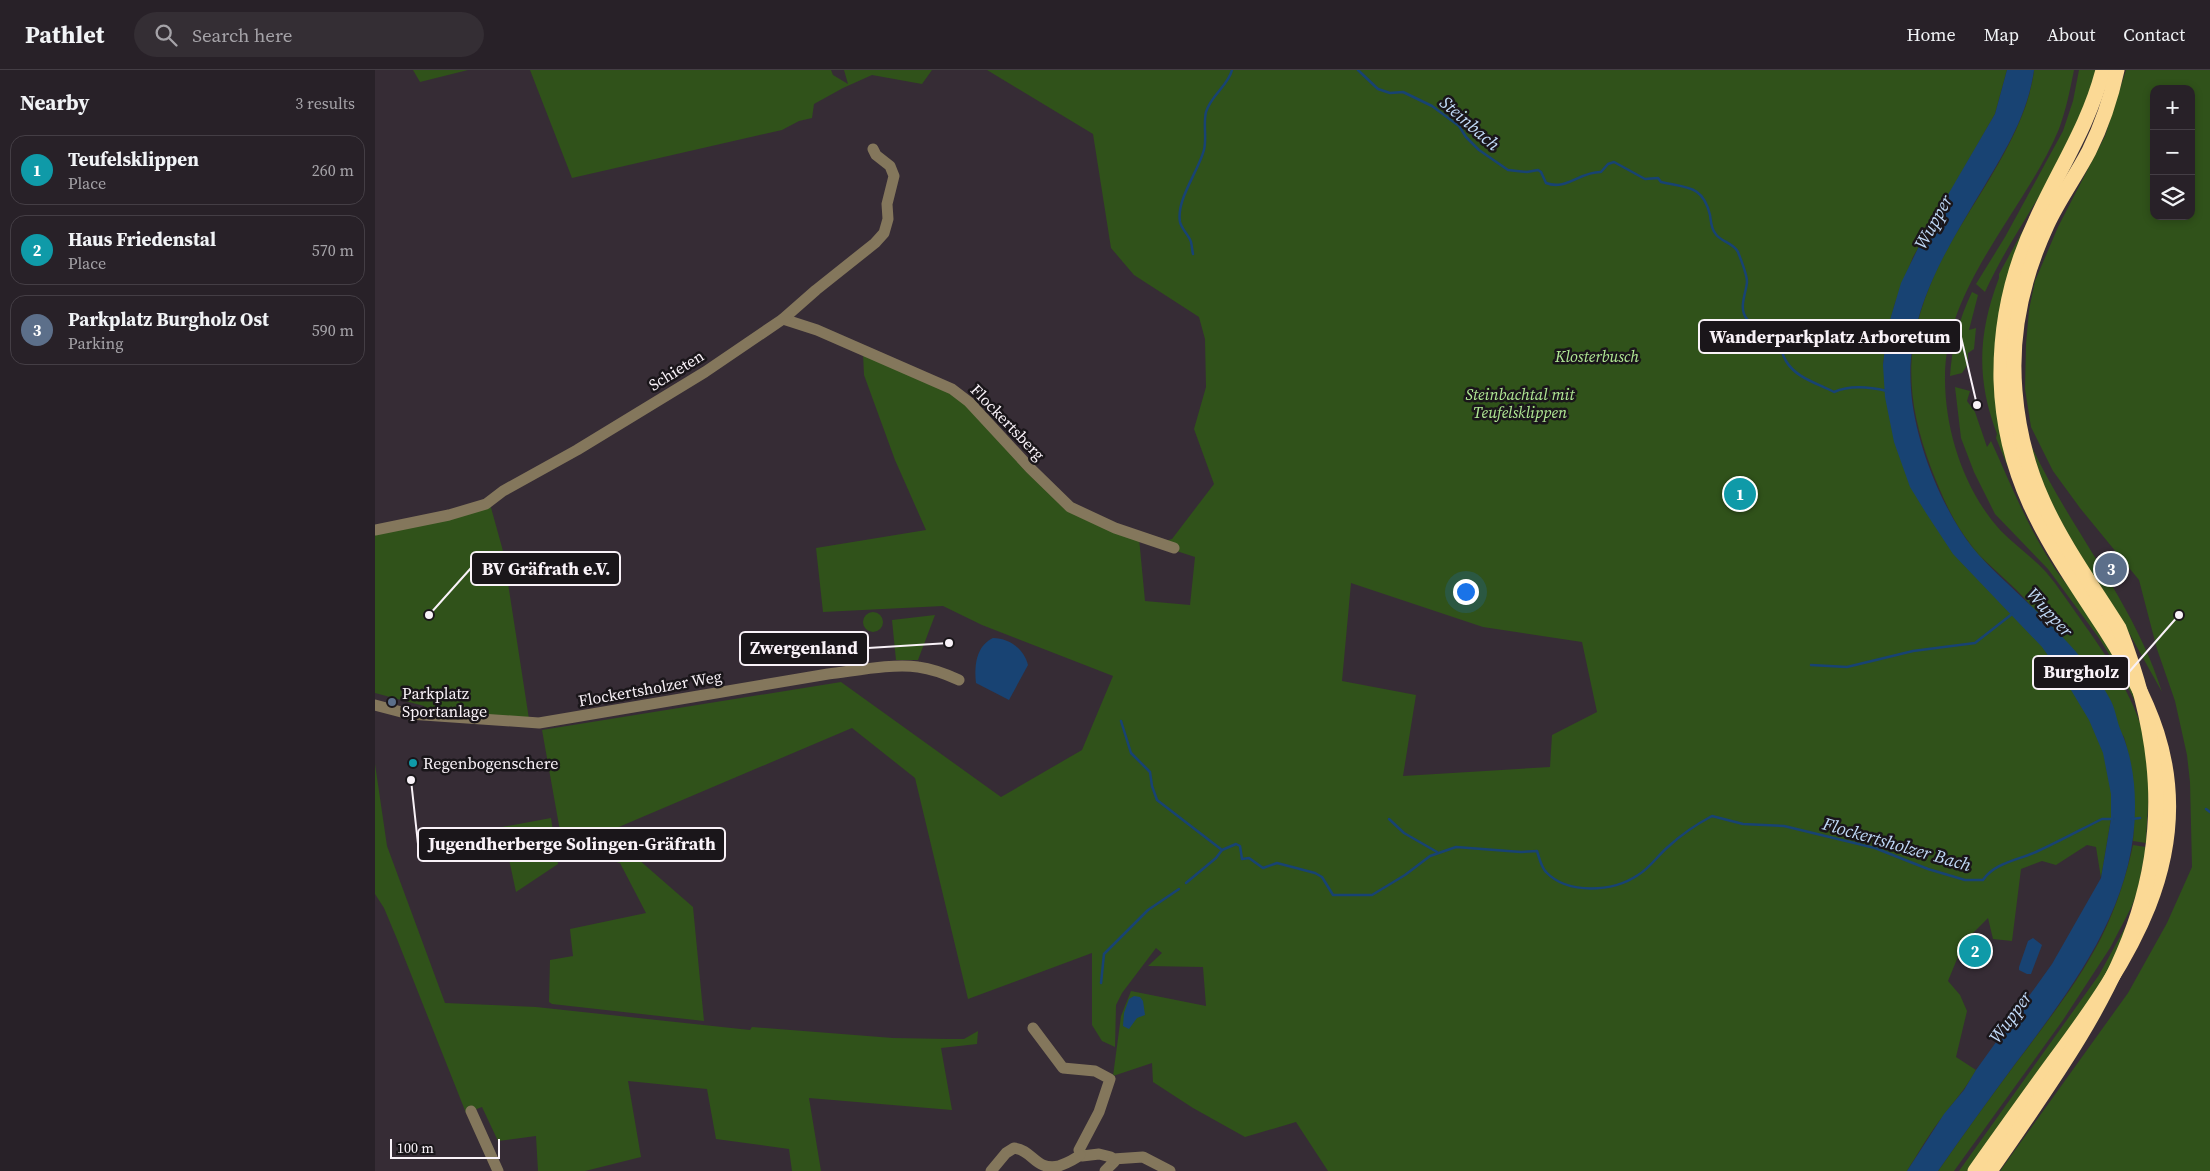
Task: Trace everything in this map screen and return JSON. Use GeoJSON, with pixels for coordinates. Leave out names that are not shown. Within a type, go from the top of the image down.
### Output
{"type":"FeatureCollection","features":[{"type":"Feature","properties":{"kind":"highway"},"geometry":{"type":"LineString","coordinates":[[1975,1171],[2078,1029],[2126,957],[2154,896],[2161,871],[2168,831],[2163,758],[2158,735],[2129,668],[2057,558],[2031,508],[2011,448],[2001,384],[2002,342],[2007,306],[2022,251],[2037,217],[2085,125],[2103,70]]}},
{"type":"Feature","properties":{"kind":"highway"},"geometry":{"type":"LineString","coordinates":[[2117,70],[2105,115],[2048,222],[2026,278],[2019,309],[2015,344],[2015,388],[2022,443],[2042,503],[2068,551],[2139,661],[2159,701],[2169,729],[2179,781],[2180,832],[2173,874],[2159,920]]}},
{"type":"Feature","properties":{"kind":"highway"},"geometry":{"type":"LineString","coordinates":[[1990,1171],[2116,996],[2150,939]]}},
{"type":"Feature","properties":{"kind":"street","name":"Schieten"},"geometry":{"type":"LineString","coordinates":[[375,530],[449,515],[485,504],[503,491],[577,450],[705,372],[783,319],[875,243],[884,233],[888,219],[887,204],[894,176],[890,166],[876,155],[873,148]]}},
{"type":"Feature","properties":{"kind":"street","name":"Flockertsberg"},"geometry":{"type":"LineString","coordinates":[[783,319],[817,330],[951,389],[969,402],[1030,468],[1070,507],[1092,519],[1174,548]]}},
{"type":"Feature","properties":{"kind":"street","name":"Flockertsholzer Weg"},"geometry":{"type":"LineString","coordinates":[[375,705],[409,714],[539,723],[828,674],[873,669],[917,666],[934,670],[959,680]]}},
{"type":"Feature","properties":{"kind":"street"},"geometry":{"type":"LineString","coordinates":[[1033,1028],[1063,1068],[1095,1071],[1110,1080],[1099,1112],[1079,1147],[1080,1155]]}},
{"type":"Feature","properties":{"kind":"street"},"geometry":{"type":"LineString","coordinates":[[471,1111],[499,1171]]}},
{"type":"Feature","properties":{"kind":"street"},"geometry":{"type":"LineString","coordinates":[[991,1171],[1006,1153],[1014,1148],[1022,1150],[1045,1168],[1055,1167],[1080,1155],[1104,1155],[1113,1159],[1143,1157],[1170,1171]]}},
{"type":"Feature","properties":{"kind":"street"},"geometry":{"type":"LineString","coordinates":[[1105,1171],[1112,1165],[1113,1159]]}},
{"type":"Feature","properties":{"kind":"green space"},"geometry":{"type":"Polygon","coordinates":[[[413,70],[468,70],[420,82],[413,70]]]}},
{"type":"Feature","properties":{"kind":"green space"},"geometry":{"type":"Polygon","coordinates":[[[530,70],[831,70],[833,75],[848,84],[844,70],[932,70],[922,84],[872,75],[814,104],[812,118],[799,121],[782,130],[572,178],[530,70]]]}},
{"type":"Feature","properties":{"kind":"green space","name":"Klosterbusch"},"geometry":{"type":"Polygon","coordinates":[[[987,70],[2007,70],[1995,114],[1913,257],[1895,303],[1888,329],[1883,365],[1931,499],[2048,634],[2113,758],[2111,819],[2101,878],[2096,847],[2087,845],[2056,865],[2042,861],[2021,869],[2012,941],[1993,939],[1988,918],[1964,942],[1948,981],[1960,995],[1967,1011],[1956,1057],[1976,1070],[1965,1088],[1934,1128],[1907,1171],[1328,1171],[1296,1122],[1245,1137],[1193,1108],[1153,1082],[1152,1063],[1113,1076],[1121,1016],[1131,991],[1206,1006],[1203,967],[1148,966],[1162,953],[1156,948],[1122,993],[1116,1005],[1115,1047],[1102,1041],[1092,1025],[1092,953],[968,999],[915,778],[852,728],[607,832],[693,907],[704,1021],[552,1004],[549,1002],[550,960],[573,956],[570,929],[646,913],[620,863],[579,851],[565,859],[542,730],[841,682],[1001,797],[1082,750],[1113,676],[982,625],[943,606],[823,612],[816,548],[926,530],[895,460],[864,375],[863,353],[941,386],[967,403],[1074,512],[1139,538],[1145,601],[1190,605],[1195,557],[1155,544],[1172,539],[1214,484],[1194,429],[1206,387],[1205,339],[1199,317],[1134,275],[1111,248],[1093,134],[987,70]],[[1351,583],[1342,681],[1416,695],[1403,776],[1550,767],[1552,735],[1597,712],[1582,642],[1483,627],[1351,583]]]}},
{"type":"Feature","properties":{"kind":"green space"},"geometry":{"type":"Polygon","coordinates":[[[2034,70],[2074,70],[2059,129],[2027,190],[1989,250],[1958,312],[1948,345],[1945,379],[1949,420],[1959,460],[1977,498],[2001,531],[2041,567],[2055,583],[2109,660],[2133,706],[2145,739],[2149,764],[2146,843],[2133,841],[2133,789],[2124,737],[2043,622],[2017,590],[1979,554],[1959,528],[1931,468],[1922,440],[1912,390],[1911,366],[1914,342],[1927,292],[1951,242],[1995,170],[2020,121],[2029,95],[2034,70]]]}},
{"type":"Feature","properties":{"kind":"green space"},"geometry":{"type":"Polygon","coordinates":[[[2079,70],[2097,70],[2075,128],[2059,162],[2002,258],[1985,292],[1976,284],[2005,237],[2063,131],[2073,101],[2079,70]]]}},
{"type":"Feature","properties":{"kind":"green space"},"geometry":{"type":"Polygon","coordinates":[[[2126,70],[2210,70],[2210,1171],[2000,1171],[2128,993],[2167,923],[2192,867],[2190,782],[2187,755],[2175,701],[2157,649],[2139,580],[2080,508],[2053,471],[2031,427],[2025,389],[2029,310],[2035,281],[2058,227],[2105,136],[2126,70]]]}},
{"type":"Feature","properties":{"kind":"green space"},"geometry":{"type":"Polygon","coordinates":[[[2026,225],[2010,472],[1996,438],[1997,434],[1985,394],[1982,356],[1987,318],[1999,274],[2026,225]]]}},
{"type":"Feature","properties":{"kind":"green space"},"geometry":{"type":"Polygon","coordinates":[[[1972,292],[1978,295],[1969,330],[1976,328],[1974,349],[1968,353],[1968,364],[1962,373],[1950,376],[1952,354],[1957,333],[1963,312],[1972,292]]]}},
{"type":"Feature","properties":{"kind":"green space"},"geometry":{"type":"Polygon","coordinates":[[[1955,387],[1970,391],[1967,401],[1975,412],[1987,447],[1991,441],[2035,535],[2055,568],[2115,651],[2137,691],[2153,737],[2162,784],[2164,807],[2163,831],[2156,875],[2142,912],[2124,947],[2047,1063],[1969,1171],[1959,1171],[2099,975],[2127,924],[2141,891],[2147,868],[2157,813],[2157,782],[2140,711],[2120,672],[2099,638],[2048,569],[1995,514],[1974,472],[1961,438],[1955,387]]]}},
{"type":"Feature","properties":{"kind":"green space"},"geometry":{"type":"Polygon","coordinates":[[[2030,443],[2063,505],[2135,627],[2150,659],[2162,692],[2128,631],[2053,514],[2030,443]]]}},
{"type":"Feature","properties":{"kind":"green space"},"geometry":{"type":"Polygon","coordinates":[[[490,504],[503,551],[529,719],[423,711],[424,706],[375,693],[375,532],[490,504]]]}},
{"type":"Feature","properties":{"kind":"green space"},"geometry":{"type":"Polygon","coordinates":[[[869,612],[877,612],[883,618],[883,626],[877,632],[869,632],[863,626],[863,618],[869,612]]]}},
{"type":"Feature","properties":{"kind":"green space"},"geometry":{"type":"Polygon","coordinates":[[[935,615],[918,660],[896,660],[892,620],[935,615]]]}},
{"type":"Feature","properties":{"kind":"green space"},"geometry":{"type":"Polygon","coordinates":[[[375,764],[387,846],[445,1003],[536,1007],[750,1030],[752,1027],[893,1038],[964,1039],[978,1031],[977,1044],[941,1048],[952,1110],[809,1098],[821,1171],[792,1171],[789,1149],[716,1139],[707,1089],[628,1081],[641,1157],[585,1171],[538,1171],[536,1136],[498,1141],[482,1107],[466,1113],[397,939],[384,908],[375,894],[375,764]]]}},
{"type":"Feature","properties":{"kind":"green space"},"geometry":{"type":"Polygon","coordinates":[[[551,818],[558,864],[516,892],[502,827],[551,818]]]}},
{"type":"Feature","properties":{"kind":"green space"},"geometry":{"type":"Polygon","coordinates":[[[2133,845],[2146,847],[2138,889],[2132,906],[2110,948],[2063,1020],[1954,1171],[1938,1171],[2061,1002],[2092,955],[2116,904],[2133,845]]]}},
{"type":"Feature","properties":{"kind":"water","name":"Wupper"},"geometry":{"type":"Polygon","coordinates":[[[2007,70],[2034,70],[2027,101],[2009,144],[1943,257],[1931,282],[1915,334],[1911,361],[1913,409],[1923,450],[1931,472],[1961,531],[1986,562],[2075,650],[2096,676],[2111,701],[2130,758],[2133,777],[2135,805],[2133,842],[2125,877],[2113,911],[2079,975],[1938,1171],[1907,1171],[1944,1114],[1964,1090],[1976,1070],[2052,964],[2101,878],[2111,819],[2111,794],[2103,753],[2089,720],[2062,675],[2042,647],[1953,554],[1926,513],[1910,487],[1894,442],[1885,397],[1883,365],[1885,347],[1890,320],[1901,283],[1925,234],[1995,114],[2007,70]]]}},
{"type":"Feature","properties":{"kind":"water"},"geometry":{"type":"Polygon","coordinates":[[[993,638],[1010,642],[1023,654],[1028,665],[1009,700],[976,683],[977,657],[983,646],[993,638]]]}},
{"type":"Feature","properties":{"kind":"water"},"geometry":{"type":"Polygon","coordinates":[[[2033,938],[2042,945],[2031,974],[2027,974],[2019,970],[2019,967],[2028,941],[2033,938]]]}},
{"type":"Feature","properties":{"kind":"water"},"geometry":{"type":"Polygon","coordinates":[[[1134,996],[1140,997],[1143,1001],[1145,1015],[1137,1018],[1129,1029],[1123,1026],[1124,1013],[1129,999],[1134,996]]]}},
{"type":"Feature","properties":{"kind":"waterway"},"geometry":{"type":"LineString","coordinates":[[1193,254],[1190,239],[1180,222],[1181,205],[1204,150],[1205,121],[1208,106],[1227,81],[1232,70]]}},
{"type":"Feature","properties":{"kind":"waterway","name":"Steinbach"},"geometry":{"type":"LineString","coordinates":[[1358,70],[1378,89],[1390,93],[1403,92],[1432,106],[1459,126],[1466,137],[1479,150],[1508,170],[1527,172],[1538,170],[1541,172],[1546,183],[1560,185],[1587,174],[1601,172],[1608,164],[1614,162],[1645,179],[1658,178],[1661,182],[1686,187],[1698,193],[1707,205],[1715,233],[1736,249],[1744,267],[1747,279],[1743,301],[1744,315],[1765,333],[1772,333],[1790,367],[1807,380],[1834,392],[1860,387],[1887,391]]}},
{"type":"Feature","properties":{"kind":"waterway"},"geometry":{"type":"LineString","coordinates":[[1811,665],[1847,667],[1913,651],[1975,643],[2012,614]]}},
{"type":"Feature","properties":{"kind":"waterway","name":"Flockertsholzer Bach"},"geometry":{"type":"LineString","coordinates":[[1121,721],[1131,753],[1150,772],[1157,800],[1222,850],[1236,844],[1240,846],[1242,859],[1249,858],[1263,868],[1277,863],[1315,873],[1322,877],[1333,895],[1372,895],[1405,875],[1430,856],[1456,847],[1521,852],[1537,851],[1544,870],[1555,879],[1566,885],[1578,888],[1604,888],[1628,881],[1638,875],[1679,838],[1712,816],[1743,824],[1784,826],[1875,848],[1928,869],[1965,880],[1983,880],[2000,866],[2036,852],[2102,819],[2113,819]]}},
{"type":"Feature","properties":{"kind":"waterway"},"geometry":{"type":"LineString","coordinates":[[2206,809],[2210,812]]}},
{"type":"Feature","properties":{"kind":"waterway"},"geometry":{"type":"LineString","coordinates":[[2132,819],[2140,818]]}},
{"type":"Feature","properties":{"kind":"waterway"},"geometry":{"type":"LineString","coordinates":[[1389,819],[1404,833],[1437,852]]}},
{"type":"Feature","properties":{"kind":"waterway"},"geometry":{"type":"LineString","coordinates":[[1186,883],[1216,858],[1222,850]]}},
{"type":"Feature","properties":{"kind":"waterway"},"geometry":{"type":"LineString","coordinates":[[1101,983],[1104,954],[1148,910],[1179,889]]}},
{"type":"Feature","properties":{"kind":"place","name":"Wanderparkplatz Arboretum"},"geometry":{"type":"Point","coordinates":[1977,405]}},
{"type":"Feature","properties":{"kind":"place","name":"Teufelsklippen"},"geometry":{"type":"Point","coordinates":[1740,494]}},
{"type":"Feature","properties":{"kind":"place","name":"Parkplatz Burgholz Ost"},"geometry":{"type":"Point","coordinates":[2111,569]}},
{"type":"Feature","properties":{"kind":"place","name":"BV Gräfrath e.V."},"geometry":{"type":"Point","coordinates":[429,615]}},
{"type":"Feature","properties":{"kind":"place","name":"Burgholz"},"geometry":{"type":"Point","coordinates":[2179,615]}},
{"type":"Feature","properties":{"kind":"place","name":"Zwergenland"},"geometry":{"type":"Point","coordinates":[949,643]}},
{"type":"Feature","properties":{"kind":"place","name":"Parkplatz Sportanlage"},"geometry":{"type":"Point","coordinates":[392,702]}},
{"type":"Feature","properties":{"kind":"place","name":"Regenbogenschere"},"geometry":{"type":"Point","coordinates":[413,763]}},
{"type":"Feature","properties":{"kind":"place","name":"Jugendherberge Solingen-Gräfrath"},"geometry":{"type":"Point","coordinates":[411,780]}},
{"type":"Feature","properties":{"kind":"place","name":"Haus Friedenstal"},"geometry":{"type":"Point","coordinates":[1975,951]}},
{"type":"Feature","properties":{"kind":"park label","name":"Steinbachtal mit Teufelsklippen"},"geometry":{"type":"Point","coordinates":[1520,403]}}]}
